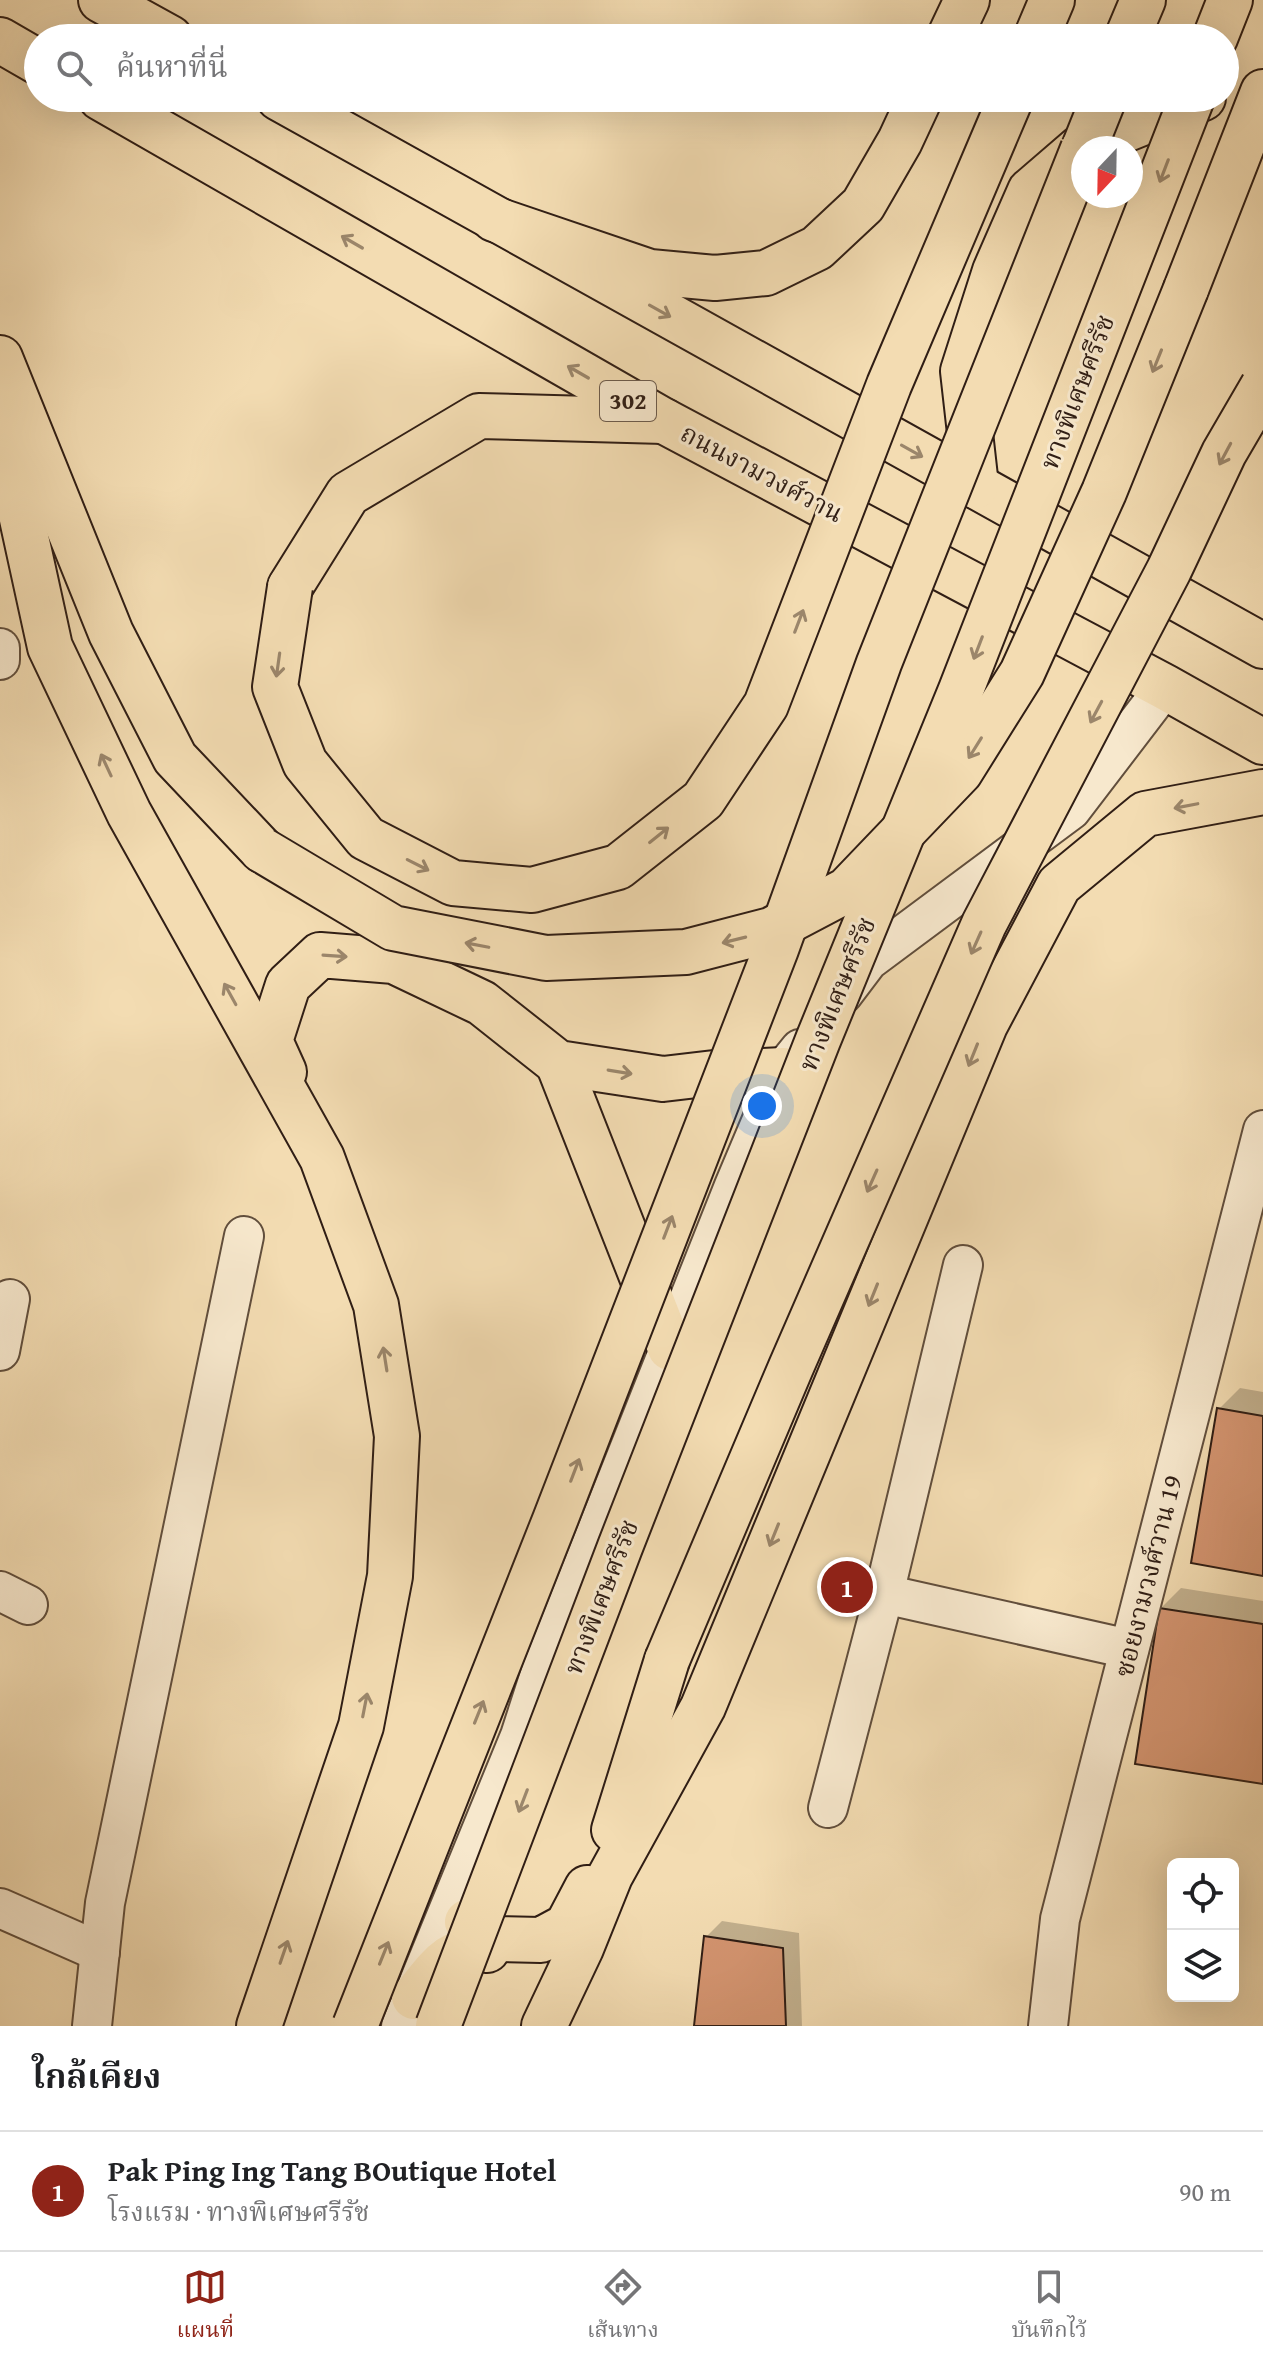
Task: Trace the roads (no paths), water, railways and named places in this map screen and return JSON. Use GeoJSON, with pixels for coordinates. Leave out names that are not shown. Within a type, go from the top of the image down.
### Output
{"type":"FeatureCollection","features":[{"type":"Feature","properties":{"kind":"main road"},"geometry":{"type":"LineString","coordinates":[[956,24],[967,0]]}},
{"type":"Feature","properties":{"kind":"main road"},"geometry":{"type":"LineString","coordinates":[[1042,24],[1052,0]]}},
{"type":"Feature","properties":{"kind":"main road"},"geometry":{"type":"LineString","coordinates":[[1133,24],[1143,0]]}},
{"type":"Feature","properties":{"kind":"main road"},"geometry":{"type":"LineString","coordinates":[[1221,24],[1230,0]]}},
{"type":"Feature","properties":{"kind":"main road"},"geometry":{"type":"LineString","coordinates":[[105,1],[145,24]]}},
{"type":"Feature","properties":{"kind":"main road"},"geometry":{"type":"LineString","coordinates":[[0,40],[24,54]]}},
{"type":"Feature","properties":{"kind":"main road"},"geometry":{"type":"LineString","coordinates":[[1239,83],[1263,74]]}},
{"type":"Feature","properties":{"kind":"main road"},"geometry":{"type":"LineString","coordinates":[[0,358],[111,633],[175,758],[262,850],[393,928],[546,958],[686,952],[771,930],[847,890],[960,772],[1022,673],[1104,492],[1263,92]]}},
{"type":"Feature","properties":{"kind":"main road","name":"ถนนงามวงศ์วาน"},"geometry":{"type":"LineString","coordinates":[[125,112],[664,421],[1263,742]]}},
{"type":"Feature","properties":{"kind":"main road"},"geometry":{"type":"LineString","coordinates":[[304,112],[1263,646]]}},
{"type":"Feature","properties":{"kind":"main road"},"geometry":{"type":"LineString","coordinates":[[494,219],[650,272],[715,278],[766,273],[817,248],[863,205],[913,112]]}},
{"type":"Feature","properties":{"kind":"main road"},"geometry":{"type":"LineString","coordinates":[[664,421],[479,416],[348,494],[290,587],[275,687],[305,763],[366,838],[453,883],[532,890],[618,867],[703,800],[766,705],[889,385],[1005,112]]}},
{"type":"Feature","properties":{"kind":"main road"},"geometry":{"type":"LineString","coordinates":[[1088,136],[1098,112]]}},
{"type":"Feature","properties":{"kind":"main road"},"geometry":{"type":"LineString","coordinates":[[976,486],[963,371],[995,271],[1030,191],[1080,148],[1169,112]]}},
{"type":"Feature","properties":{"kind":"main road","name":"ทางพิเศษศรีรัช"},"geometry":{"type":"LineString","coordinates":[[418,2016],[614,1562],[806,1069],[961,690],[1187,112]]}},
{"type":"Feature","properties":{"kind":"main road"},"geometry":{"type":"LineString","coordinates":[[355,2026],[759,993],[879,663],[1071,179]]}},
{"type":"Feature","properties":{"kind":"main road"},"geometry":{"type":"LineString","coordinates":[[548,2018],[581,1948],[667,1660],[984,924],[1169,570],[1224,453],[1263,386]]}},
{"type":"Feature","properties":{"kind":"main road"},"geometry":{"type":"LineString","coordinates":[[1,425],[50,647],[129,813],[322,1158]]}},
{"type":"Feature","properties":{"kind":"main road"},"geometry":{"type":"LineString","coordinates":[[453,1918],[494,1939],[541,1940],[567,1926],[607,1867],[703,1707],[985,1025],[1059,885],[1145,814],[1263,792]]}},
{"type":"Feature","properties":{"kind":"main road"},"geometry":{"type":"LineString","coordinates":[[259,2026],[361,1726],[390,1576],[397,1436],[376,1305],[322,1158],[270,1041],[288,985],[320,955],[394,961],[482,1003],[558,1063],[663,1079],[783,1070]]}},
{"type":"Feature","properties":{"kind":"main road"},"geometry":{"type":"LineString","coordinates":[[558,1063],[670,1348]]}},
{"type":"Feature","properties":{"kind":"main road"},"geometry":{"type":"LineString","coordinates":[[418,2016],[447,1957],[471,1948],[518,1961],[540,1976],[548,2018]]}},
{"type":"Feature","properties":{"kind":"street"},"geometry":{"type":"LineString","coordinates":[[0,648],[0,660]]}},
{"type":"Feature","properties":{"kind":"street"},"geometry":{"type":"LineString","coordinates":[[418,2016],[541,1671],[783,1070],[868,961],[1071,810],[1165,687]]}},
{"type":"Feature","properties":{"kind":"street","name":"ซอยงามวงศ์วาน 19"},"geometry":{"type":"LineString","coordinates":[[1048,2026],[1060,1919],[1263,1130]]}},
{"type":"Feature","properties":{"kind":"street"},"geometry":{"type":"LineString","coordinates":[[92,2026],[105,1903],[244,1236]]}},
{"type":"Feature","properties":{"kind":"street"},"geometry":{"type":"LineString","coordinates":[[828,1808],[884,1594],[963,1265]]}},
{"type":"Feature","properties":{"kind":"street"},"geometry":{"type":"LineString","coordinates":[[0,1351],[10,1299]]}},
{"type":"Feature","properties":{"kind":"street"},"geometry":{"type":"LineString","coordinates":[[884,1594],[1129,1649]]}},
{"type":"Feature","properties":{"kind":"street"},"geometry":{"type":"LineString","coordinates":[[0,1908],[100,1952]]}},
{"type":"Feature","properties":{"kind":"place","name":"Pak Ping Ing Tang BOutique Hotel"},"geometry":{"type":"Point","coordinates":[847,1587]}}]}
